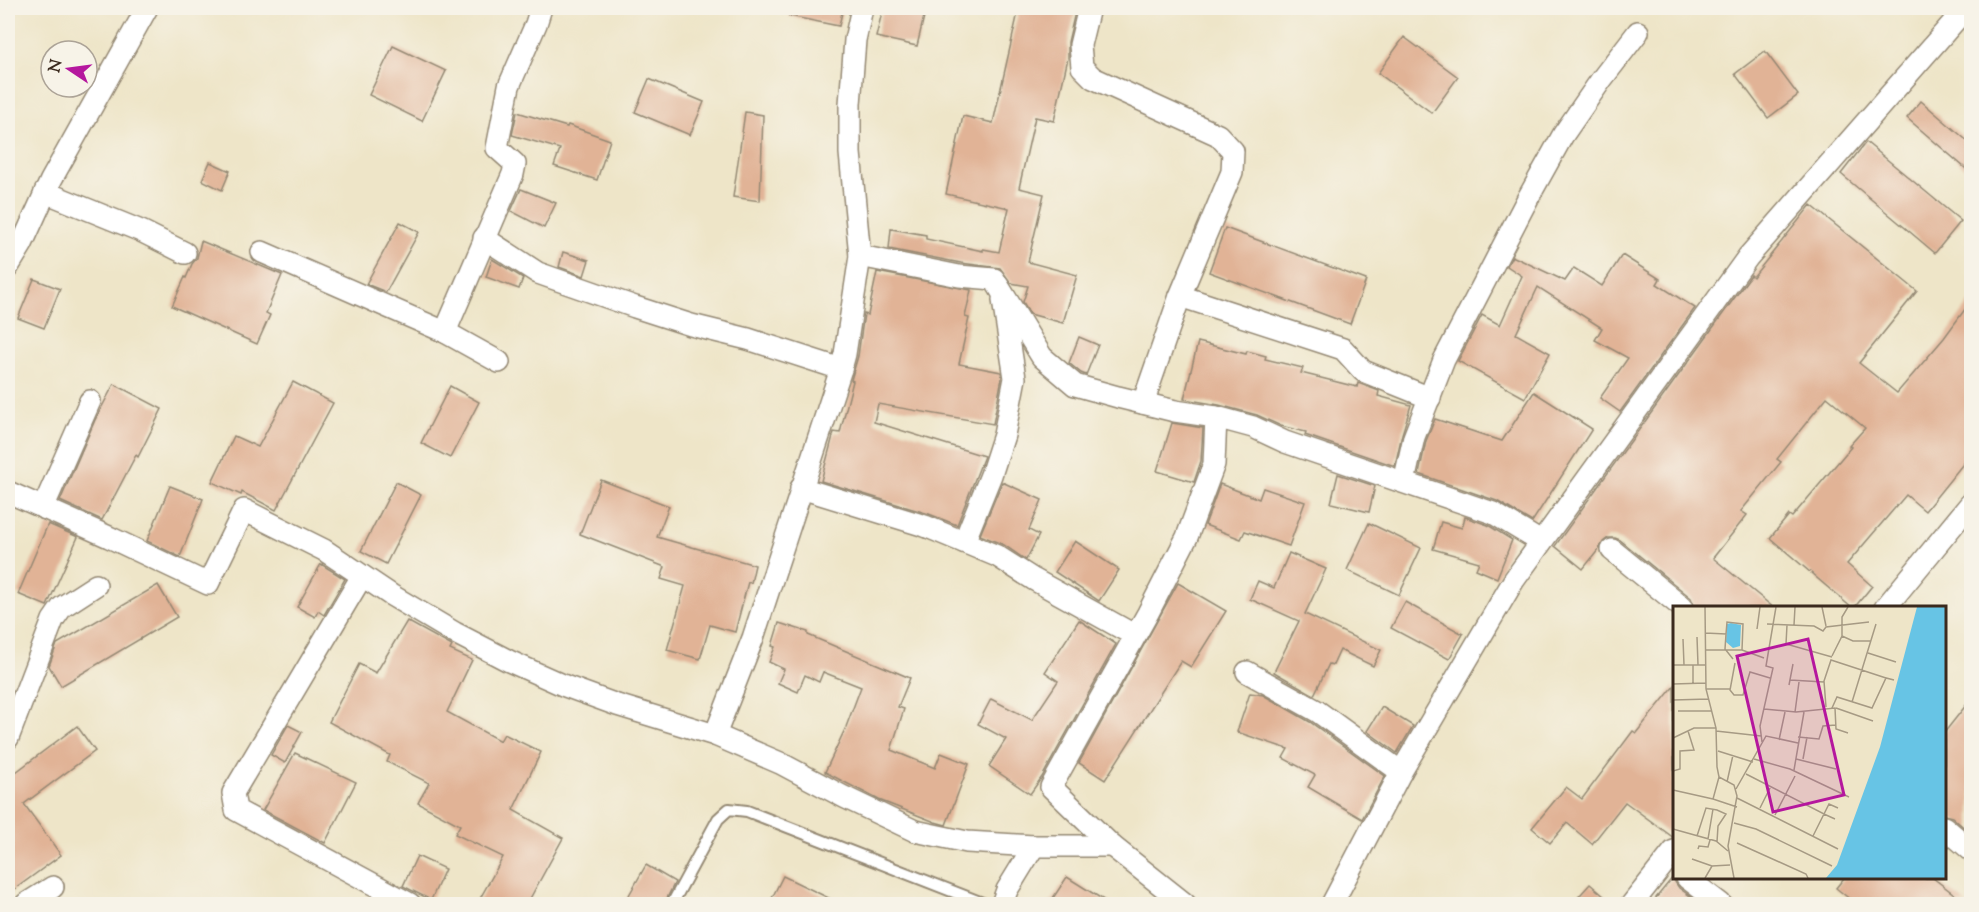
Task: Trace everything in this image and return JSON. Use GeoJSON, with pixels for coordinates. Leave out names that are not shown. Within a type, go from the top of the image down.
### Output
{"type":"FeatureCollection","features":[{"type":"Feature","properties":{"kind":"street"},"geometry":{"type":"LineString","coordinates":[[8,267],[22,244],[45,192],[147,8]]}},
{"type":"Feature","properties":{"kind":"street"},"geometry":{"type":"LineString","coordinates":[[445,332],[513,174],[515,164],[497,148],[509,86],[541,8]]}},
{"type":"Feature","properties":{"kind":"street"},"geometry":{"type":"LineString","coordinates":[[716,735],[753,638],[841,369],[860,256],[850,143],[850,104],[855,40],[861,8]]}},
{"type":"Feature","properties":{"kind":"street"},"geometry":{"type":"LineString","coordinates":[[1089,8],[1080,45],[1082,67],[1093,78],[1218,135],[1233,151],[1232,172],[1179,296],[1143,403]]}},
{"type":"Feature","properties":{"kind":"street"},"geometry":{"type":"LineString","coordinates":[[1332,904],[1401,772],[1514,580],[1748,257],[1965,8]]}},
{"type":"Feature","properties":{"kind":"street"},"geometry":{"type":"LineString","coordinates":[[1404,482],[1414,437],[1444,360],[1527,198],[1563,135],[1600,80],[1638,32]]}},
{"type":"Feature","properties":{"kind":"street"},"geometry":{"type":"LineString","coordinates":[[45,192],[141,231],[185,253]]}},
{"type":"Feature","properties":{"kind":"street"},"geometry":{"type":"LineString","coordinates":[[484,238],[538,273],[692,325],[748,339],[841,369]]}},
{"type":"Feature","properties":{"kind":"street"},"geometry":{"type":"LineString","coordinates":[[262,252],[445,332],[499,363]]}},
{"type":"Feature","properties":{"kind":"street"},"geometry":{"type":"LineString","coordinates":[[860,256],[959,276],[994,279],[1042,357],[1075,385],[1143,403],[1216,417],[1253,427],[1285,442],[1493,513],[1542,542]]}},
{"type":"Feature","properties":{"kind":"street"},"geometry":{"type":"LineString","coordinates":[[964,542],[998,455],[1015,378],[1002,291]]}},
{"type":"Feature","properties":{"kind":"street"},"geometry":{"type":"LineString","coordinates":[[1179,296],[1343,349],[1363,371],[1430,398]]}},
{"type":"Feature","properties":{"kind":"street"},"geometry":{"type":"LineString","coordinates":[[43,508],[90,401]]}},
{"type":"Feature","properties":{"kind":"street"},"geometry":{"type":"LineString","coordinates":[[1185,904],[1112,846],[1051,788],[1148,613],[1187,537],[1214,464],[1216,417]]}},
{"type":"Feature","properties":{"kind":"street"},"geometry":{"type":"LineString","coordinates":[[801,488],[925,526],[997,556],[1042,585],[1134,636]]}},
{"type":"Feature","properties":{"kind":"street"},"geometry":{"type":"LineString","coordinates":[[8,492],[208,584],[244,510],[324,550],[455,633],[509,661],[565,686],[617,705],[716,735],[780,763],[844,798],[915,831],[968,842],[1034,846],[1112,846]]}},
{"type":"Feature","properties":{"kind":"street"},"geometry":{"type":"LineString","coordinates":[[1887,606],[1971,502]]}},
{"type":"Feature","properties":{"kind":"street"},"geometry":{"type":"LineString","coordinates":[[1612,550],[1681,606]]}},
{"type":"Feature","properties":{"kind":"street"},"geometry":{"type":"LineString","coordinates":[[362,576],[233,794],[236,810],[410,904]]}},
{"type":"Feature","properties":{"kind":"street"},"geometry":{"type":"LineString","coordinates":[[8,738],[53,620],[62,607],[96,585]]}},
{"type":"Feature","properties":{"kind":"street"},"geometry":{"type":"LineString","coordinates":[[1247,672],[1317,711],[1401,772]]}},
{"type":"Feature","properties":{"kind":"street"},"geometry":{"type":"LineString","coordinates":[[1946,829],[1971,851]]}},
{"type":"Feature","properties":{"kind":"street"},"geometry":{"type":"LineString","coordinates":[[1002,904],[1007,890],[1034,846]]}},
{"type":"Feature","properties":{"kind":"street"},"geometry":{"type":"LineString","coordinates":[[1632,904],[1672,860]]}},
{"type":"Feature","properties":{"kind":"street"},"geometry":{"type":"LineString","coordinates":[[1688,879],[1721,904]]}},
{"type":"Feature","properties":{"kind":"street"},"geometry":{"type":"LineString","coordinates":[[26,904],[53,887]]}},
{"type":"Feature","properties":{"kind":"lane"},"geometry":{"type":"LineString","coordinates":[[672,904],[718,819],[729,809],[747,811],[985,904]]}},
{"type":"Feature","properties":{"kind":"building"},"geometry":{"type":"Polygon","coordinates":[[[790,8],[843,8],[839,26],[789,16],[790,8]]]}},
{"type":"Feature","properties":{"kind":"building"},"geometry":{"type":"Polygon","coordinates":[[[883,8],[926,8],[917,46],[876,37],[883,8]]]}},
{"type":"Feature","properties":{"kind":"building"},"geometry":{"type":"Polygon","coordinates":[[[1019,8],[1076,8],[1054,121],[1035,117],[1019,188],[1044,194],[1028,262],[1077,275],[1063,323],[1030,314],[1023,302],[1028,286],[1011,283],[1000,268],[889,249],[891,229],[926,235],[926,239],[983,251],[983,249],[999,252],[1009,208],[946,194],[963,116],[993,123],[1019,8]]]}},
{"type":"Feature","properties":{"kind":"building"},"geometry":{"type":"Polygon","coordinates":[[[1404,37],[1458,77],[1432,113],[1378,73],[1404,37]]]}},
{"type":"Feature","properties":{"kind":"building"},"geometry":{"type":"Polygon","coordinates":[[[393,46],[446,71],[422,121],[369,95],[393,46]]]}},
{"type":"Feature","properties":{"kind":"building"},"geometry":{"type":"Polygon","coordinates":[[[1765,51],[1798,95],[1768,118],[1735,74],[1765,51]]]}},
{"type":"Feature","properties":{"kind":"building"},"geometry":{"type":"Polygon","coordinates":[[[649,79],[704,102],[690,135],[635,112],[649,79]]]}},
{"type":"Feature","properties":{"kind":"building"},"geometry":{"type":"Polygon","coordinates":[[[1921,101],[1971,144],[1971,173],[1907,118],[1921,101]]]}},
{"type":"Feature","properties":{"kind":"building"},"geometry":{"type":"Polygon","coordinates":[[[517,112],[567,127],[568,125],[610,140],[597,180],[554,166],[560,149],[512,135],[517,112]]]}},
{"type":"Feature","properties":{"kind":"building"},"geometry":{"type":"Polygon","coordinates":[[[745,112],[763,115],[760,201],[733,197],[745,112]]]}},
{"type":"Feature","properties":{"kind":"building"},"geometry":{"type":"Polygon","coordinates":[[[1866,142],[1961,221],[1935,253],[1841,174],[1866,142]]]}},
{"type":"Feature","properties":{"kind":"building"},"geometry":{"type":"Polygon","coordinates":[[[210,162],[230,171],[222,190],[202,180],[210,162]]]}},
{"type":"Feature","properties":{"kind":"building"},"geometry":{"type":"Polygon","coordinates":[[[521,189],[556,203],[544,228],[511,211],[521,189]]]}},
{"type":"Feature","properties":{"kind":"building"},"geometry":{"type":"Polygon","coordinates":[[[1811,205],[1917,291],[1859,363],[1897,393],[1944,338],[1971,301],[1971,454],[1925,511],[1906,495],[1847,564],[1872,586],[1856,606],[1850,606],[1770,538],[1789,515],[1792,517],[1865,428],[1827,397],[1777,459],[1781,462],[1741,511],[1747,515],[1713,558],[1772,606],[1694,606],[1691,598],[1615,538],[1608,538],[1603,542],[1583,569],[1555,546],[1751,275],[1753,277],[1811,205]]]}},
{"type":"Feature","properties":{"kind":"building"},"geometry":{"type":"Polygon","coordinates":[[[400,222],[419,232],[386,292],[366,284],[400,222]]]}},
{"type":"Feature","properties":{"kind":"building"},"geometry":{"type":"Polygon","coordinates":[[[1225,228],[1366,280],[1350,324],[1209,272],[1225,228]]]}},
{"type":"Feature","properties":{"kind":"building"},"geometry":{"type":"Polygon","coordinates":[[[201,241],[282,275],[266,313],[270,315],[257,344],[172,306],[185,277],[197,258],[201,241]]]}},
{"type":"Feature","properties":{"kind":"building"},"geometry":{"type":"Polygon","coordinates":[[[563,252],[589,260],[584,276],[559,267],[563,252]]]}},
{"type":"Feature","properties":{"kind":"building"},"geometry":{"type":"Polygon","coordinates":[[[1622,255],[1660,279],[1657,284],[1695,308],[1620,412],[1600,398],[1628,358],[1595,340],[1602,328],[1538,287],[1516,334],[1550,353],[1525,398],[1458,361],[1482,315],[1500,325],[1522,276],[1507,266],[1512,256],[1565,281],[1574,268],[1602,286],[1622,255]]]}},
{"type":"Feature","properties":{"kind":"building"},"geometry":{"type":"Polygon","coordinates":[[[492,259],[523,278],[519,289],[486,277],[492,259]]]}},
{"type":"Feature","properties":{"kind":"building"},"geometry":{"type":"Polygon","coordinates":[[[877,272],[971,290],[965,317],[969,318],[959,364],[1001,372],[1002,378],[993,424],[878,404],[874,422],[984,456],[957,525],[929,514],[821,481],[834,432],[840,433],[853,381],[851,380],[858,356],[864,314],[868,315],[877,272]]]}},
{"type":"Feature","properties":{"kind":"building"},"geometry":{"type":"Polygon","coordinates":[[[34,279],[60,289],[44,328],[18,318],[34,279]]]}},
{"type":"Feature","properties":{"kind":"building"},"geometry":{"type":"Polygon","coordinates":[[[1079,337],[1098,345],[1086,375],[1069,363],[1079,337]]]}},
{"type":"Feature","properties":{"kind":"building"},"geometry":{"type":"Polygon","coordinates":[[[1198,342],[1246,354],[1247,351],[1266,356],[1265,359],[1303,368],[1301,373],[1357,387],[1358,383],[1379,391],[1378,396],[1411,405],[1395,466],[1305,435],[1306,432],[1281,426],[1257,415],[1184,399],[1198,342]]]}},
{"type":"Feature","properties":{"kind":"building"},"geometry":{"type":"Polygon","coordinates":[[[293,382],[333,403],[276,510],[242,492],[241,495],[212,482],[234,436],[258,447],[293,382]]]}},
{"type":"Feature","properties":{"kind":"building"},"geometry":{"type":"Polygon","coordinates":[[[114,384],[162,409],[102,520],[60,501],[95,420],[114,384]]]}},
{"type":"Feature","properties":{"kind":"building"},"geometry":{"type":"Polygon","coordinates":[[[450,386],[479,402],[450,458],[421,443],[450,386]]]}},
{"type":"Feature","properties":{"kind":"building"},"geometry":{"type":"Polygon","coordinates":[[[1534,392],[1592,429],[1532,522],[1497,501],[1419,474],[1426,441],[1435,419],[1502,441],[1534,392]]]}},
{"type":"Feature","properties":{"kind":"building"},"geometry":{"type":"Polygon","coordinates":[[[1172,423],[1203,428],[1201,461],[1194,482],[1157,471],[1172,423]]]}},
{"type":"Feature","properties":{"kind":"building"},"geometry":{"type":"Polygon","coordinates":[[[1338,474],[1375,486],[1369,512],[1331,503],[1338,474]]]}},
{"type":"Feature","properties":{"kind":"building"},"geometry":{"type":"Polygon","coordinates":[[[601,480],[669,506],[657,537],[755,565],[751,583],[748,582],[735,632],[710,625],[700,659],[667,650],[685,586],[661,579],[665,567],[580,534],[601,480]]]}},
{"type":"Feature","properties":{"kind":"building"},"geometry":{"type":"Polygon","coordinates":[[[396,482],[421,495],[386,564],[361,551],[396,482]]]}},
{"type":"Feature","properties":{"kind":"building"},"geometry":{"type":"Polygon","coordinates":[[[1002,482],[1042,500],[1029,530],[1039,535],[1026,560],[1004,545],[980,535],[1002,482]]]}},
{"type":"Feature","properties":{"kind":"building"},"geometry":{"type":"Polygon","coordinates":[[[1220,484],[1259,499],[1263,488],[1305,502],[1289,546],[1245,531],[1241,539],[1205,525],[1220,484]]]}},
{"type":"Feature","properties":{"kind":"building"},"geometry":{"type":"Polygon","coordinates":[[[170,486],[203,499],[180,557],[147,541],[170,486]]]}},
{"type":"Feature","properties":{"kind":"building"},"geometry":{"type":"Polygon","coordinates":[[[1465,517],[1488,525],[1512,540],[1497,578],[1476,569],[1479,562],[1433,549],[1441,522],[1462,528],[1465,517]]]}},
{"type":"Feature","properties":{"kind":"building"},"geometry":{"type":"Polygon","coordinates":[[[1369,523],[1421,548],[1399,595],[1347,570],[1369,523]]]}},
{"type":"Feature","properties":{"kind":"building"},"geometry":{"type":"Polygon","coordinates":[[[48,524],[78,537],[47,606],[18,594],[48,524]]]}},
{"type":"Feature","properties":{"kind":"building"},"geometry":{"type":"Polygon","coordinates":[[[1075,541],[1119,570],[1099,601],[1055,572],[1075,541]]]}},
{"type":"Feature","properties":{"kind":"building"},"geometry":{"type":"Polygon","coordinates":[[[1289,553],[1326,569],[1305,614],[1381,650],[1373,666],[1340,650],[1333,665],[1329,664],[1314,695],[1274,672],[1299,621],[1250,599],[1258,581],[1274,588],[1289,553]]]}},
{"type":"Feature","properties":{"kind":"building"},"geometry":{"type":"Polygon","coordinates":[[[321,564],[345,579],[324,615],[318,611],[315,617],[297,607],[321,564]]]}},
{"type":"Feature","properties":{"kind":"building"},"geometry":{"type":"Polygon","coordinates":[[[1178,583],[1226,611],[1191,667],[1181,661],[1105,780],[1079,763],[1178,583]]]}},
{"type":"Feature","properties":{"kind":"building"},"geometry":{"type":"Polygon","coordinates":[[[158,585],[177,617],[61,686],[49,666],[57,644],[158,585]]]}},
{"type":"Feature","properties":{"kind":"building"},"geometry":{"type":"Polygon","coordinates":[[[1405,602],[1463,634],[1449,659],[1391,628],[1405,602]]]}},
{"type":"Feature","properties":{"kind":"building"},"geometry":{"type":"Polygon","coordinates":[[[1079,620],[1116,644],[1042,777],[1030,794],[989,766],[1006,739],[978,724],[991,699],[1032,720],[1058,681],[1045,672],[1079,620]]]}},
{"type":"Feature","properties":{"kind":"building"},"geometry":{"type":"Polygon","coordinates":[[[407,621],[452,646],[450,650],[472,660],[447,712],[500,741],[504,734],[541,752],[513,810],[563,838],[527,904],[477,904],[503,857],[455,834],[460,825],[418,803],[429,783],[387,762],[390,755],[329,722],[359,664],[376,673],[407,621]]]}},
{"type":"Feature","properties":{"kind":"building"},"geometry":{"type":"Polygon","coordinates":[[[779,623],[808,632],[808,635],[910,678],[898,707],[904,709],[891,750],[935,768],[941,753],[969,764],[946,825],[879,800],[825,772],[861,687],[823,672],[819,682],[805,675],[798,692],[778,683],[784,669],[769,662],[775,647],[772,646],[779,623]]]}},
{"type":"Feature","properties":{"kind":"building"},"geometry":{"type":"Polygon","coordinates":[[[1673,687],[1673,837],[1625,802],[1592,844],[1567,823],[1550,843],[1532,828],[1566,787],[1582,799],[1633,731],[1636,733],[1673,687]]]}},
{"type":"Feature","properties":{"kind":"building"},"geometry":{"type":"Polygon","coordinates":[[[1250,693],[1263,695],[1310,722],[1385,776],[1362,819],[1308,787],[1315,775],[1283,758],[1288,749],[1237,732],[1250,693]]]}},
{"type":"Feature","properties":{"kind":"building"},"geometry":{"type":"Polygon","coordinates":[[[1971,699],[1970,833],[1952,817],[1946,816],[1946,730],[1971,699]]]}},
{"type":"Feature","properties":{"kind":"building"},"geometry":{"type":"Polygon","coordinates":[[[1382,707],[1413,726],[1397,753],[1367,731],[1382,707]]]}},
{"type":"Feature","properties":{"kind":"building"},"geometry":{"type":"Polygon","coordinates":[[[288,725],[302,732],[285,763],[271,755],[288,725]]]}},
{"type":"Feature","properties":{"kind":"building"},"geometry":{"type":"Polygon","coordinates":[[[77,726],[95,751],[24,804],[61,855],[8,894],[8,778],[77,726]]]}},
{"type":"Feature","properties":{"kind":"building"},"geometry":{"type":"Polygon","coordinates":[[[295,753],[356,782],[325,843],[263,810],[295,753]]]}},
{"type":"Feature","properties":{"kind":"building"},"geometry":{"type":"Polygon","coordinates":[[[417,856],[445,869],[431,900],[403,886],[417,856]]]}},
{"type":"Feature","properties":{"kind":"building"},"geometry":{"type":"Polygon","coordinates":[[[646,865],[675,882],[664,904],[624,904],[646,865]]]}},
{"type":"Feature","properties":{"kind":"building"},"geometry":{"type":"Polygon","coordinates":[[[783,876],[841,904],[769,904],[783,876]]]}},
{"type":"Feature","properties":{"kind":"building"},"geometry":{"type":"Polygon","coordinates":[[[1067,877],[1110,904],[1049,904],[1067,877]]]}},
{"type":"Feature","properties":{"kind":"building"},"geometry":{"type":"Polygon","coordinates":[[[1673,877],[1679,888],[1701,904],[1651,904],[1673,877]]]}},
{"type":"Feature","properties":{"kind":"building"},"geometry":{"type":"Polygon","coordinates":[[[1843,879],[1934,879],[1967,904],[1856,904],[1836,888],[1843,879]]]}},
{"type":"Feature","properties":{"kind":"building"},"geometry":{"type":"Polygon","coordinates":[[[1590,884],[1613,904],[1572,904],[1590,884]]]}}]}
